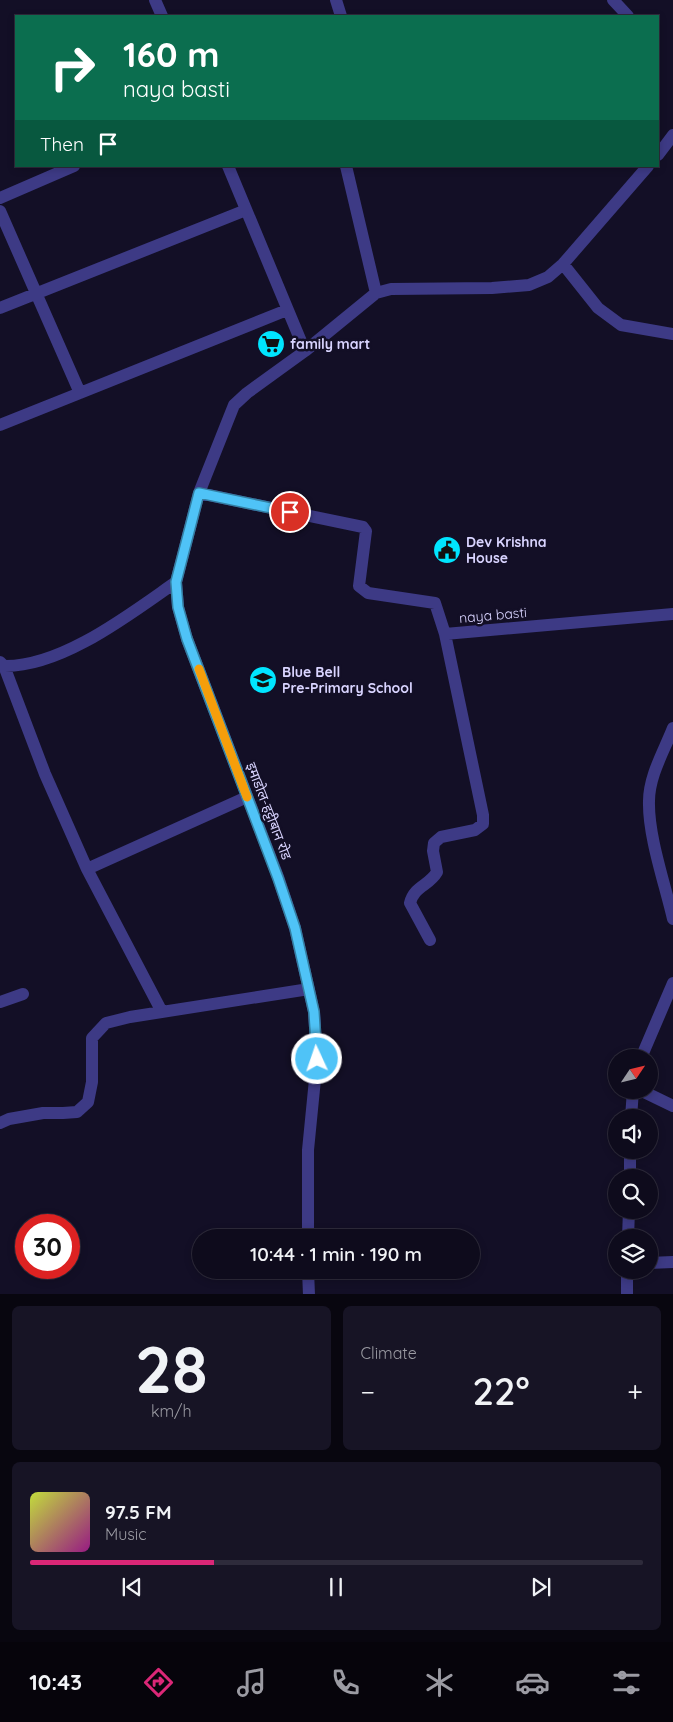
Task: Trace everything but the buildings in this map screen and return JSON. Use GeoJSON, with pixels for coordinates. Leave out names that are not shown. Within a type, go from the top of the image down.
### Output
{"type":"FeatureCollection","features":[{"type":"Feature","properties":{"kind":"street"},"geometry":{"type":"LineString","coordinates":[[155,0],[162,15]]}},
{"type":"Feature","properties":{"kind":"street"},"geometry":{"type":"LineString","coordinates":[[336,0],[340,15]]}},
{"type":"Feature","properties":{"kind":"street"},"geometry":{"type":"LineString","coordinates":[[613,0],[627,15]]}},
{"type":"Feature","properties":{"kind":"street"},"geometry":{"type":"LineString","coordinates":[[659,154],[673,135]]}},
{"type":"Feature","properties":{"kind":"street"},"geometry":{"type":"LineString","coordinates":[[0,198],[72,167]]}},
{"type":"Feature","properties":{"kind":"street"},"geometry":{"type":"LineString","coordinates":[[228,167],[305,351]]}},
{"type":"Feature","properties":{"kind":"street"},"geometry":{"type":"LineString","coordinates":[[346,167],[376,293],[391,289],[492,288],[529,285],[548,277],[563,264],[647,167]]}},
{"type":"Feature","properties":{"kind":"street"},"geometry":{"type":"LineString","coordinates":[[0,308],[246,210]]}},
{"type":"Feature","properties":{"kind":"street"},"geometry":{"type":"LineString","coordinates":[[0,211],[80,393]]}},
{"type":"Feature","properties":{"kind":"street"},"geometry":{"type":"LineString","coordinates":[[563,264],[598,308],[621,325],[673,334]]}},
{"type":"Feature","properties":{"kind":"street","name":"इमाडोल-हट्टीबान रोड"},"geometry":{"type":"LineString","coordinates":[[308,1229],[308,1150],[317,1059],[314,1012],[295,928],[278,878],[187,639],[178,607],[176,582],[199,493],[234,406],[247,393],[305,351],[376,293]]}},
{"type":"Feature","properties":{"kind":"street"},"geometry":{"type":"LineString","coordinates":[[0,425],[287,310]]}},
{"type":"Feature","properties":{"kind":"street","name":"naya basti"},"geometry":{"type":"LineString","coordinates":[[199,493],[363,528],[366,531],[359,586],[368,593],[435,602],[445,634],[673,614]]}},
{"type":"Feature","properties":{"kind":"street"},"geometry":{"type":"LineString","coordinates":[[162,1012],[88,869],[45,774],[2,664],[24,664],[59,654],[110,628],[176,582]]}},
{"type":"Feature","properties":{"kind":"street"},"geometry":{"type":"LineString","coordinates":[[430,940],[410,903],[412,896],[418,889],[433,878],[437,872],[433,851],[434,843],[441,837],[476,830],[483,824],[483,815],[445,634]]}},
{"type":"Feature","properties":{"kind":"street"},"geometry":{"type":"LineString","coordinates":[[673,728],[653,776],[648,800],[652,833],[673,919]]}},
{"type":"Feature","properties":{"kind":"street"},"geometry":{"type":"LineString","coordinates":[[88,869],[247,797]]}},
{"type":"Feature","properties":{"kind":"street"},"geometry":{"type":"LineString","coordinates":[[645,1049],[673,983]]}},
{"type":"Feature","properties":{"kind":"street"},"geometry":{"type":"LineString","coordinates":[[0,1123],[9,1119],[43,1113],[77,1112],[88,1102],[92,1082],[92,1038],[106,1023],[162,1012],[309,989]]}},
{"type":"Feature","properties":{"kind":"street"},"geometry":{"type":"LineString","coordinates":[[0,1002],[23,994]]}},
{"type":"Feature","properties":{"kind":"street"},"geometry":{"type":"LineString","coordinates":[[658,1099],[673,1106]]}},
{"type":"Feature","properties":{"kind":"street"},"geometry":{"type":"LineString","coordinates":[[658,1263],[673,1262]]}},
{"type":"Feature","properties":{"kind":"street"},"geometry":{"type":"LineString","coordinates":[[308,1279],[308,1294]]}},
{"type":"Feature","properties":{"kind":"street"},"geometry":{"type":"LineString","coordinates":[[627,1279],[627,1294]]}},
{"type":"Feature","properties":{"kind":"slow traffic"},"geometry":{"type":"LineString","coordinates":[[199,669],[247,797]]}},
{"type":"Feature","properties":{"kind":"place","name":"family mart"},"geometry":{"type":"Point","coordinates":[271,344]}},
{"type":"Feature","properties":{"kind":"place","name":"Dev Krishna House"},"geometry":{"type":"Point","coordinates":[447,550]}},
{"type":"Feature","properties":{"kind":"place","name":"Blue Bell Pre-Primary School"},"geometry":{"type":"Point","coordinates":[263,680]}},
{"type":"Feature","properties":{"kind":"route"},"geometry":{"type":"LineString","coordinates":[[290,512],[199,493],[176,582],[178,607],[187,639],[278,878],[295,928],[314,1012],[317,1059]]}}]}
